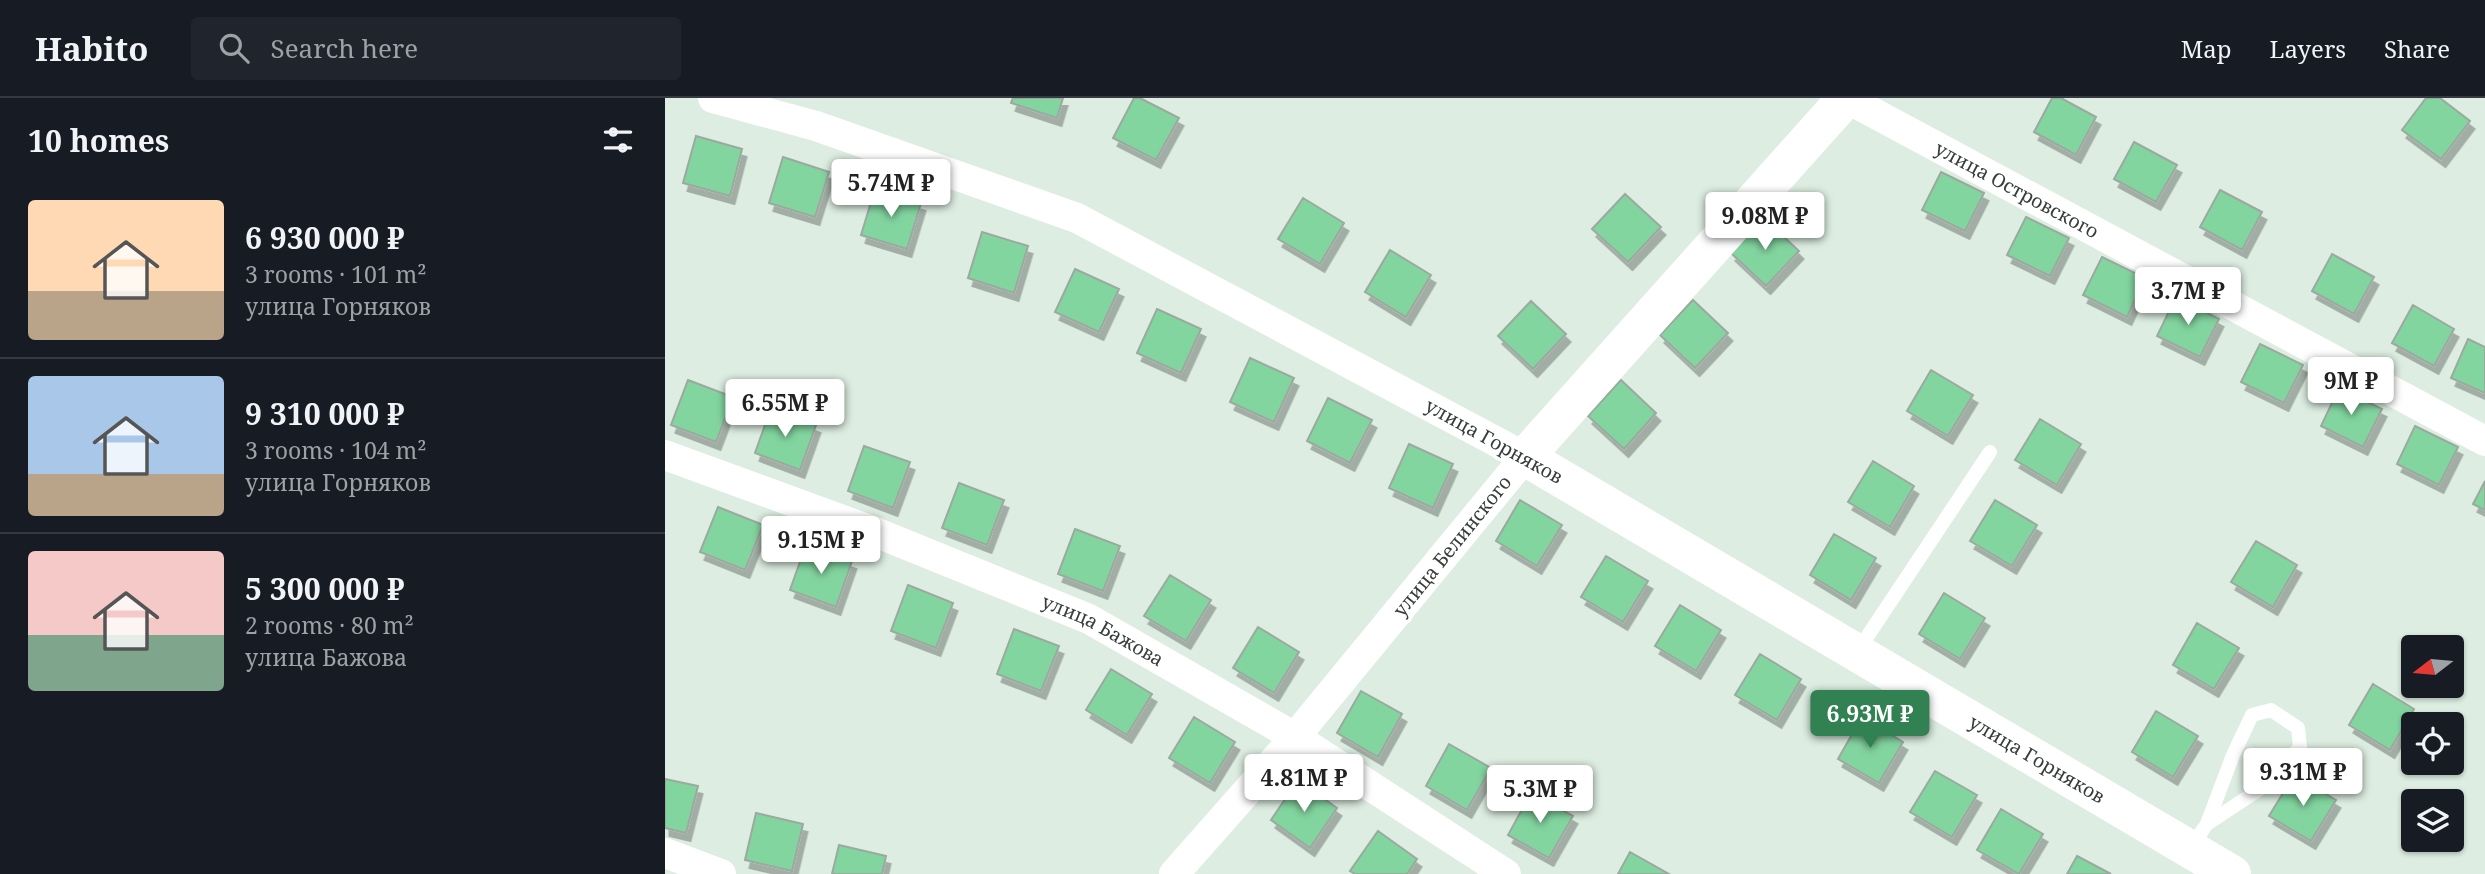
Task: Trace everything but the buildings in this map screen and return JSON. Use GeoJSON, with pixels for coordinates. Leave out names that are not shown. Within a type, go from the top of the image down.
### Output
{"type":"FeatureCollection","features":[{"type":"Feature","properties":{"kind":"street","name":"улица Горняков"},"geometry":{"type":"LineString","coordinates":[[713,98],[816,126],[1077,218],[1525,457],[1857,653],[2198,836],[2232,874]]}},
{"type":"Feature","properties":{"kind":"street","name":"улица Белинского"},"geometry":{"type":"LineString","coordinates":[[1174,874],[1295,737],[1525,457],[1846,98]]}},
{"type":"Feature","properties":{"kind":"street","name":"улица Островского"},"geometry":{"type":"LineString","coordinates":[[1846,98],[2485,441]]}},
{"type":"Feature","properties":{"kind":"street","name":"улица Бажова"},"geometry":{"type":"LineString","coordinates":[[665,455],[870,530],[1089,619],[1295,737],[1506,874]]}},
{"type":"Feature","properties":{"kind":"street"},"geometry":{"type":"LineString","coordinates":[[665,853],[721,874]]}},
{"type":"Feature","properties":{"kind":"lane"},"geometry":{"type":"LineString","coordinates":[[1857,653],[1990,452]]}},
{"type":"Feature","properties":{"kind":"lane"},"geometry":{"type":"LineString","coordinates":[[2271,710],[2298,728],[2300,747],[2270,783],[2198,836],[2252,715],[2271,710]]}}]}
